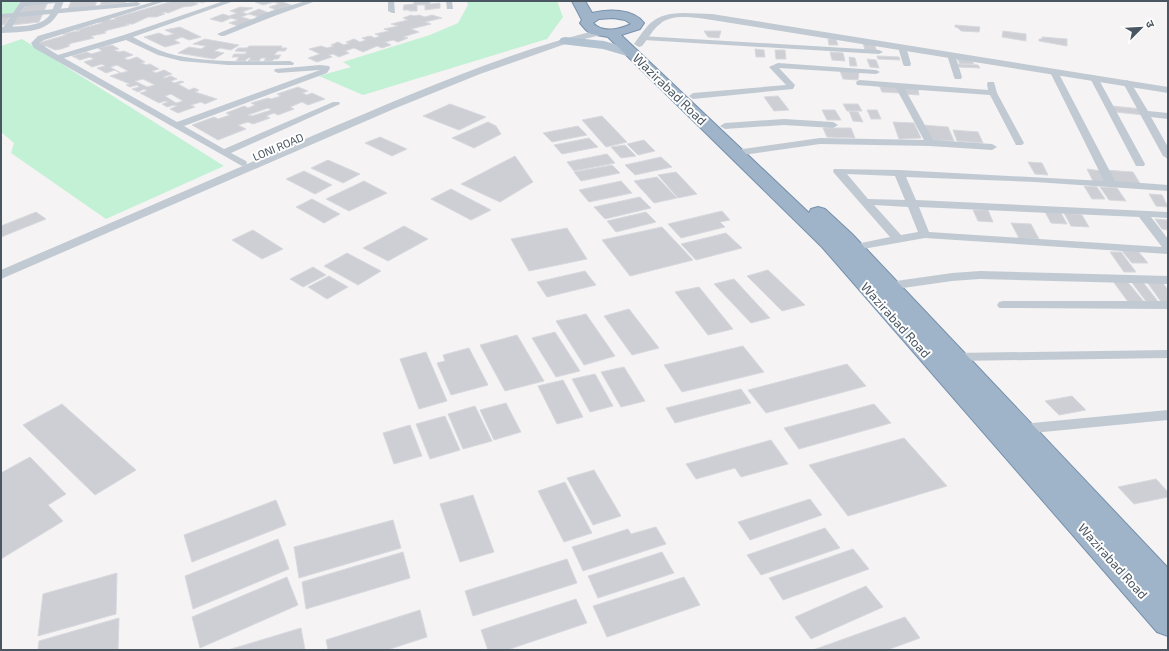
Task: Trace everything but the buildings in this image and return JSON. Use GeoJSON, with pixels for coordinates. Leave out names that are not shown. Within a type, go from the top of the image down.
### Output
{"type":"FeatureCollection","features":[{"type":"Feature","properties":{"kind":"highway"},"geometry":{"type":"LineString","coordinates":[[578,1],[582,25],[603,15],[634,36]]}},
{"type":"Feature","properties":{"kind":"highway","name":"Wazirabad Road"},"geometry":{"type":"LineString","coordinates":[[596,4],[608,11],[725,126],[744,152]]}},
{"type":"Feature","properties":{"kind":"highway","name":"Wazirabad Road"},"geometry":{"type":"LineString","coordinates":[[582,25],[606,32],[634,36],[744,152],[844,249],[889,286],[1168,588]]}},
{"type":"Feature","properties":{"kind":"highway","name":"Wazirabad Road"},"geometry":{"type":"LineString","coordinates":[[844,249],[981,416],[1168,622]]}},
{"type":"Feature","properties":{"kind":"main road"},"geometry":{"type":"LineString","coordinates":[[558,41],[604,45],[634,36]]}},
{"type":"Feature","properties":{"kind":"street"},"geometry":{"type":"LineString","coordinates":[[3,30],[23,2],[54,1]]}},
{"type":"Feature","properties":{"kind":"street"},"geometry":{"type":"LineString","coordinates":[[3,30],[27,28],[52,19],[60,1]]}},
{"type":"Feature","properties":{"kind":"street"},"geometry":{"type":"LineString","coordinates":[[1,16],[56,11],[98,4],[156,1]]}},
{"type":"Feature","properties":{"kind":"street"},"geometry":{"type":"LineString","coordinates":[[163,1],[37,41],[35,43],[37,46],[58,56],[242,163]]}},
{"type":"Feature","properties":{"kind":"street"},"geometry":{"type":"LineString","coordinates":[[58,56],[127,37],[231,1]]}},
{"type":"Feature","properties":{"kind":"street"},"geometry":{"type":"LineString","coordinates":[[221,34],[274,13],[313,1]]}},
{"type":"Feature","properties":{"kind":"street"},"geometry":{"type":"LineString","coordinates":[[391,1],[392,11]]}},
{"type":"Feature","properties":{"kind":"street"},"geometry":{"type":"LineString","coordinates":[[634,36],[658,21],[673,16],[731,19],[1168,90]]}},
{"type":"Feature","properties":{"kind":"street"},"geometry":{"type":"LineString","coordinates":[[558,41],[582,25]]}},
{"type":"Feature","properties":{"kind":"street"},"geometry":{"type":"LineString","coordinates":[[558,41],[606,32]]}},
{"type":"Feature","properties":{"kind":"street"},"geometry":{"type":"LineString","coordinates":[[634,36],[879,52]]}},
{"type":"Feature","properties":{"kind":"street"},"geometry":{"type":"LineString","coordinates":[[127,37],[158,52],[180,58],[223,62],[305,63]]}},
{"type":"Feature","properties":{"kind":"street","name":"LONI ROAD"},"geometry":{"type":"LineString","coordinates":[[1,264],[402,98],[558,41]]}},
{"type":"Feature","properties":{"kind":"street"},"geometry":{"type":"LineString","coordinates":[[902,47],[907,64]]}},
{"type":"Feature","properties":{"kind":"street"},"geometry":{"type":"LineString","coordinates":[[951,55],[958,77]]}},
{"type":"Feature","properties":{"kind":"street"},"geometry":{"type":"LineString","coordinates":[[693,96],[790,87],[791,85],[773,67],[778,65],[876,72]]}},
{"type":"Feature","properties":{"kind":"street"},"geometry":{"type":"LineString","coordinates":[[177,125],[324,71],[326,68],[320,67],[278,71]]}},
{"type":"Feature","properties":{"kind":"street"},"geometry":{"type":"LineString","coordinates":[[1054,72],[1111,184]]}},
{"type":"Feature","properties":{"kind":"street"},"geometry":{"type":"LineString","coordinates":[[1094,78],[1140,164]]}},
{"type":"Feature","properties":{"kind":"street"},"geometry":{"type":"LineString","coordinates":[[860,83],[993,93]]}},
{"type":"Feature","properties":{"kind":"street"},"geometry":{"type":"LineString","coordinates":[[1127,83],[1168,156]]}},
{"type":"Feature","properties":{"kind":"street"},"geometry":{"type":"LineString","coordinates":[[991,84],[993,93],[1019,143]]}},
{"type":"Feature","properties":{"kind":"street"},"geometry":{"type":"LineString","coordinates":[[898,86],[930,143]]}},
{"type":"Feature","properties":{"kind":"street","name":"LONI ROAD"},"geometry":{"type":"LineString","coordinates":[[1,275],[402,98]]}},
{"type":"Feature","properties":{"kind":"street"},"geometry":{"type":"LineString","coordinates":[[224,152],[336,104]]}},
{"type":"Feature","properties":{"kind":"street"},"geometry":{"type":"LineString","coordinates":[[1145,114],[1168,116]]}},
{"type":"Feature","properties":{"kind":"street"},"geometry":{"type":"LineString","coordinates":[[725,126],[784,122],[833,125]]}},
{"type":"Feature","properties":{"kind":"street"},"geometry":{"type":"LineString","coordinates":[[1155,133],[1168,134]]}},
{"type":"Feature","properties":{"kind":"street"},"geometry":{"type":"LineString","coordinates":[[744,152],[820,141],[992,146]]}},
{"type":"Feature","properties":{"kind":"street"},"geometry":{"type":"LineString","coordinates":[[898,239],[838,171],[1035,179],[1168,188]]}},
{"type":"Feature","properties":{"kind":"street"},"geometry":{"type":"LineString","coordinates":[[899,173],[925,235]]}},
{"type":"Feature","properties":{"kind":"street"},"geometry":{"type":"LineString","coordinates":[[866,202],[1168,215]]}},
{"type":"Feature","properties":{"kind":"street"},"geometry":{"type":"LineString","coordinates":[[1142,213],[1168,247]]}},
{"type":"Feature","properties":{"kind":"street"},"geometry":{"type":"LineString","coordinates":[[844,249],[925,235],[1168,251]]}},
{"type":"Feature","properties":{"kind":"street"},"geometry":{"type":"LineString","coordinates":[[889,286],[952,277],[980,275],[1168,280]]}},
{"type":"Feature","properties":{"kind":"street"},"geometry":{"type":"LineString","coordinates":[[1003,305],[1168,305]]}},
{"type":"Feature","properties":{"kind":"street"},"geometry":{"type":"LineString","coordinates":[[955,357],[1168,354]]}},
{"type":"Feature","properties":{"kind":"street"},"geometry":{"type":"LineString","coordinates":[[1022,429],[1168,415]]}},
{"type":"Feature","properties":{"kind":"green space"},"geometry":{"type":"Polygon","coordinates":[[[1,1],[21,1],[13,14],[1,15],[1,1]]]}},
{"type":"Feature","properties":{"kind":"green space"},"geometry":{"type":"Polygon","coordinates":[[[467,1],[557,1],[563,17],[547,39],[363,95],[319,76],[351,67],[343,62],[430,35],[458,23],[468,5],[467,1]]]}},
{"type":"Feature","properties":{"kind":"green space"},"geometry":{"type":"Polygon","coordinates":[[[22,39],[224,166],[106,219],[11,153],[14,143],[1,132],[1,46],[22,39]]]}}]}
